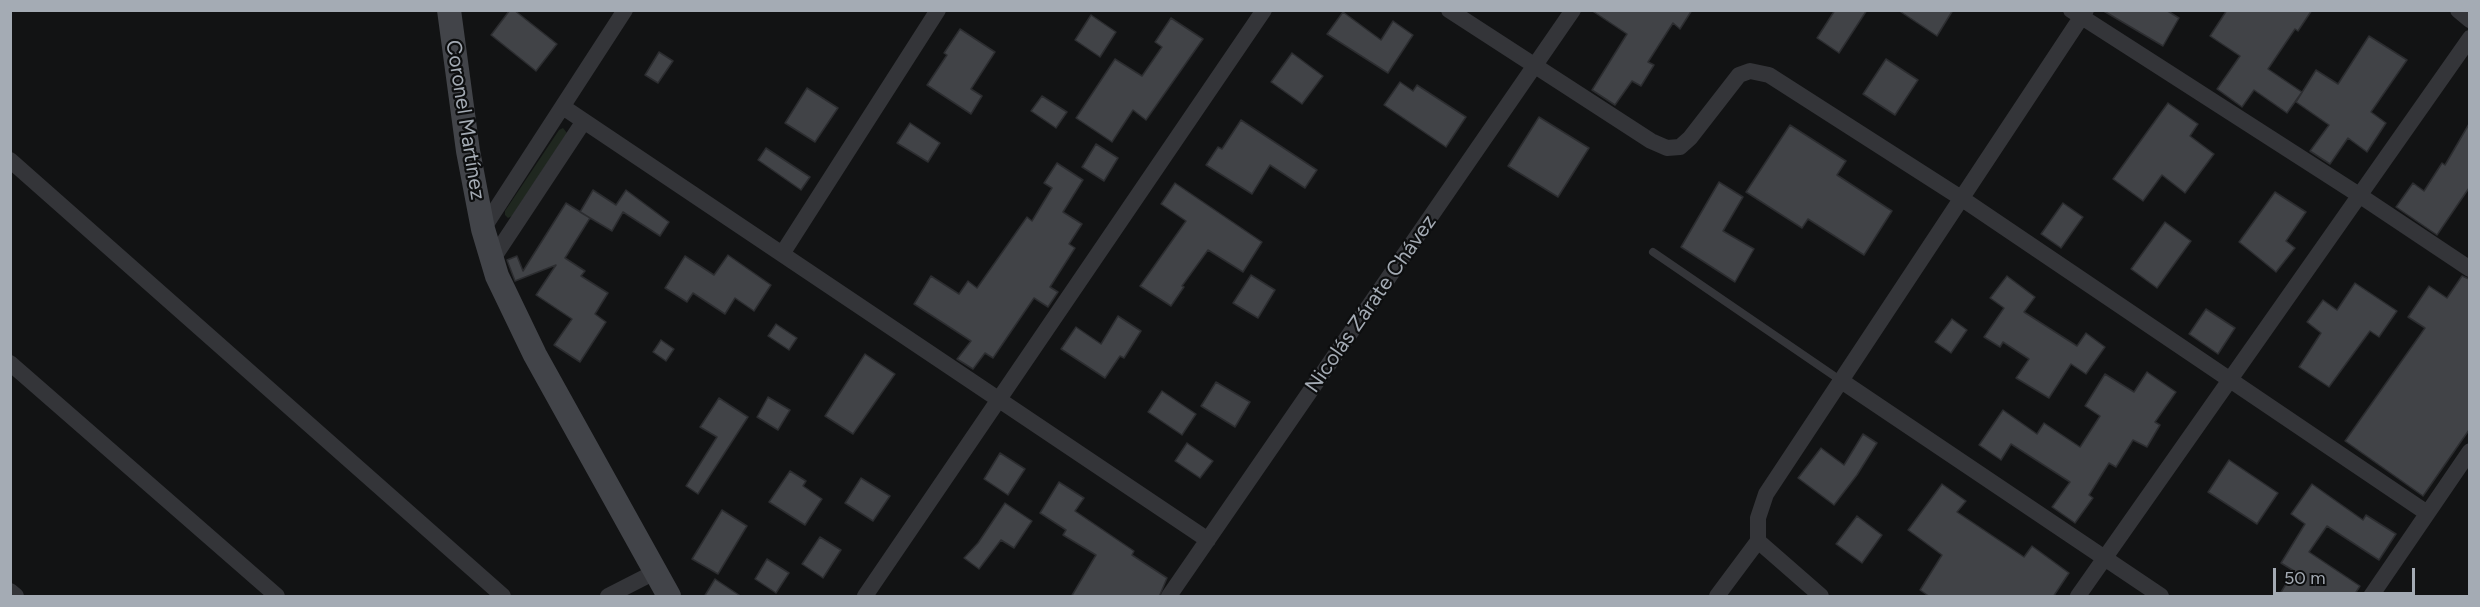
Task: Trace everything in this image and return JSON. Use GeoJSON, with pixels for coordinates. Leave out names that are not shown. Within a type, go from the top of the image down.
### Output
{"type":"FeatureCollection","features":[{"type":"Feature","properties":{"kind":"main road","name":"Coronel Martínez"},"geometry":{"type":"LineString","coordinates":[[449,10],[468,151],[483,229],[497,276],[535,355],[655,572]]}},
{"type":"Feature","properties":{"kind":"main road"},"geometry":{"type":"LineString","coordinates":[[655,572],[669,597]]}},
{"type":"Feature","properties":{"kind":"street"},"geometry":{"type":"LineString","coordinates":[[483,229],[626,10]]}},
{"type":"Feature","properties":{"kind":"street"},"geometry":{"type":"LineString","coordinates":[[782,254],[938,10]]}},
{"type":"Feature","properties":{"kind":"street"},"geometry":{"type":"LineString","coordinates":[[865,597],[1264,10]]}},
{"type":"Feature","properties":{"kind":"street"},"geometry":{"type":"LineString","coordinates":[[1449,10],[1651,141],[1666,148],[1680,147],[1690,138],[1739,75],[1750,71],[1769,75],[1961,198],[2427,513]]}},
{"type":"Feature","properties":{"kind":"street","name":"Nicolás Zárate Chávez"},"geometry":{"type":"LineString","coordinates":[[1169,597],[1573,10]]}},
{"type":"Feature","properties":{"kind":"street"},"geometry":{"type":"LineString","coordinates":[[2458,10],[2469,20]]}},
{"type":"Feature","properties":{"kind":"street"},"geometry":{"type":"LineString","coordinates":[[1717,597],[1758,541],[1758,518],[1766,494],[1961,198],[2079,13],[2469,269]]}},
{"type":"Feature","properties":{"kind":"street"},"geometry":{"type":"LineString","coordinates":[[2078,597],[2469,38]]}},
{"type":"Feature","properties":{"kind":"street"},"geometry":{"type":"LineString","coordinates":[[562,107],[1208,540]]}},
{"type":"Feature","properties":{"kind":"street"},"geometry":{"type":"LineString","coordinates":[[492,260],[584,121]]}},
{"type":"Feature","properties":{"kind":"street"},"geometry":{"type":"LineString","coordinates":[[10,160],[503,597]]}},
{"type":"Feature","properties":{"kind":"street"},"geometry":{"type":"LineString","coordinates":[[10,363],[277,597]]}},
{"type":"Feature","properties":{"kind":"street"},"geometry":{"type":"LineString","coordinates":[[1840,380],[2162,597]]}},
{"type":"Feature","properties":{"kind":"street"},"geometry":{"type":"LineString","coordinates":[[2371,597],[2469,451]]}},
{"type":"Feature","properties":{"kind":"street"},"geometry":{"type":"LineString","coordinates":[[1758,541],[1821,597]]}},
{"type":"Feature","properties":{"kind":"street"},"geometry":{"type":"LineString","coordinates":[[608,597],[655,572]]}},
{"type":"Feature","properties":{"kind":"street"},"geometry":{"type":"LineString","coordinates":[[10,591],[16,597]]}},
{"type":"Feature","properties":{"kind":"lane"},"geometry":{"type":"LineString","coordinates":[[1653,252],[1840,380]]}},
{"type":"Feature","properties":{"kind":"shaded area"},"geometry":{"type":"Polygon","coordinates":[[[563,128],[567,133],[512,216],[508,218],[505,211],[559,130],[563,128]]]}},
{"type":"Feature","properties":{"kind":"building"},"geometry":{"type":"Polygon","coordinates":[[[510,10],[514,10],[557,44],[536,71],[491,35],[510,10]]]}},
{"type":"Feature","properties":{"kind":"building"},"geometry":{"type":"Polygon","coordinates":[[[1591,10],[1692,10],[1680,29],[1673,23],[1648,62],[1654,65],[1641,86],[1632,81],[1615,105],[1592,90],[1627,34],[1591,10]]]}},
{"type":"Feature","properties":{"kind":"building"},"geometry":{"type":"Polygon","coordinates":[[[1835,10],[1867,10],[1839,53],[1817,38],[1835,10]]]}},
{"type":"Feature","properties":{"kind":"building"},"geometry":{"type":"Polygon","coordinates":[[[1898,10],[1953,10],[1937,36],[1898,10]]]}},
{"type":"Feature","properties":{"kind":"building"},"geometry":{"type":"Polygon","coordinates":[[[2102,10],[2166,10],[2179,18],[2163,46],[2102,10]]]}},
{"type":"Feature","properties":{"kind":"building"},"geometry":{"type":"Polygon","coordinates":[[[2227,10],[2312,10],[2298,31],[2295,29],[2268,69],[2302,92],[2287,113],[2254,90],[2242,107],[2217,89],[2240,56],[2210,36],[2227,10]]]}},
{"type":"Feature","properties":{"kind":"building"},"geometry":{"type":"Polygon","coordinates":[[[1343,12],[1381,40],[1393,21],[1413,35],[1388,73],[1327,34],[1343,12]]]}},
{"type":"Feature","properties":{"kind":"building"},"geometry":{"type":"Polygon","coordinates":[[[1091,15],[1116,32],[1100,57],[1075,40],[1091,15]]]}},
{"type":"Feature","properties":{"kind":"building"},"geometry":{"type":"Polygon","coordinates":[[[1171,18],[1203,39],[1146,120],[1133,110],[1112,142],[1076,118],[1115,59],[1142,76],[1162,47],[1155,42],[1171,18]]]}},
{"type":"Feature","properties":{"kind":"building"},"geometry":{"type":"Polygon","coordinates":[[[960,29],[995,52],[971,89],[982,96],[971,114],[927,85],[947,55],[944,53],[960,29]]]}},
{"type":"Feature","properties":{"kind":"building"},"geometry":{"type":"Polygon","coordinates":[[[2369,36],[2407,60],[2371,112],[2386,123],[2367,152],[2348,138],[2330,164],[2310,151],[2329,125],[2296,102],[2316,70],[2338,84],[2369,36]]]}},
{"type":"Feature","properties":{"kind":"building"},"geometry":{"type":"Polygon","coordinates":[[[659,52],[673,61],[658,83],[645,75],[659,52]]]}},
{"type":"Feature","properties":{"kind":"building"},"geometry":{"type":"Polygon","coordinates":[[[1292,53],[1323,76],[1302,104],[1271,82],[1292,53]]]}},
{"type":"Feature","properties":{"kind":"building"},"geometry":{"type":"Polygon","coordinates":[[[1886,59],[1918,80],[1895,115],[1863,94],[1886,59]]]}},
{"type":"Feature","properties":{"kind":"building"},"geometry":{"type":"Polygon","coordinates":[[[1400,82],[1413,91],[1417,85],[1466,117],[1446,147],[1384,105],[1400,82]]]}},
{"type":"Feature","properties":{"kind":"building"},"geometry":{"type":"Polygon","coordinates":[[[807,88],[838,108],[815,142],[785,123],[807,88]]]}},
{"type":"Feature","properties":{"kind":"building"},"geometry":{"type":"Polygon","coordinates":[[[1042,96],[1067,112],[1056,128],[1031,111],[1042,96]]]}},
{"type":"Feature","properties":{"kind":"building"},"geometry":{"type":"Polygon","coordinates":[[[2168,103],[2198,124],[2190,136],[2214,154],[2185,193],[2162,175],[2143,201],[2113,179],[2168,103]]]}},
{"type":"Feature","properties":{"kind":"building"},"geometry":{"type":"Polygon","coordinates":[[[1539,117],[1589,148],[1558,197],[1508,166],[1539,117]]]}},
{"type":"Feature","properties":{"kind":"building"},"geometry":{"type":"Polygon","coordinates":[[[1241,120],[1317,170],[1305,188],[1270,165],[1252,194],[1206,165],[1218,147],[1222,149],[1241,120]]]}},
{"type":"Feature","properties":{"kind":"building"},"geometry":{"type":"Polygon","coordinates":[[[910,123],[940,143],[928,162],[897,143],[910,123]]]}},
{"type":"Feature","properties":{"kind":"building"},"geometry":{"type":"Polygon","coordinates":[[[2469,124],[2469,188],[2437,235],[2396,207],[2413,183],[2424,191],[2442,163],[2445,165],[2469,124]]]}},
{"type":"Feature","properties":{"kind":"building"},"geometry":{"type":"Polygon","coordinates":[[[1790,125],[1846,161],[1837,175],[1892,211],[1864,255],[1808,219],[1802,228],[1746,192],[1790,125]]]}},
{"type":"Feature","properties":{"kind":"building"},"geometry":{"type":"Polygon","coordinates":[[[1096,144],[1118,158],[1104,181],[1082,167],[1096,144]]]}},
{"type":"Feature","properties":{"kind":"building"},"geometry":{"type":"Polygon","coordinates":[[[766,148],[810,177],[801,190],[758,160],[766,148]]]}},
{"type":"Feature","properties":{"kind":"building"},"geometry":{"type":"Polygon","coordinates":[[[1057,163],[1083,180],[1063,212],[1082,224],[1069,244],[1075,248],[1050,287],[1058,292],[1048,307],[1034,298],[993,358],[985,353],[973,369],[957,359],[971,341],[914,304],[931,276],[959,294],[968,281],[977,288],[1027,217],[1032,221],[1052,188],[1044,183],[1057,163]]]}},
{"type":"Feature","properties":{"kind":"building"},"geometry":{"type":"Polygon","coordinates":[[[1719,182],[1743,197],[1723,231],[1754,249],[1735,282],[1681,247],[1719,182]]]}},
{"type":"Feature","properties":{"kind":"building"},"geometry":{"type":"Polygon","coordinates":[[[1175,183],[1262,242],[1243,272],[1208,250],[1182,286],[1184,287],[1171,306],[1140,286],[1186,221],[1161,204],[1175,183]]]}},
{"type":"Feature","properties":{"kind":"building"},"geometry":{"type":"Polygon","coordinates":[[[593,190],[616,205],[626,190],[669,222],[660,236],[623,212],[612,231],[580,212],[593,190]]]}},
{"type":"Feature","properties":{"kind":"building"},"geometry":{"type":"Polygon","coordinates":[[[2275,192],[2306,212],[2286,241],[2295,248],[2276,272],[2239,242],[2275,192]]]}},
{"type":"Feature","properties":{"kind":"building"},"geometry":{"type":"Polygon","coordinates":[[[566,203],[590,218],[565,258],[585,271],[581,276],[608,293],[595,314],[606,322],[580,362],[554,345],[572,319],[536,295],[556,265],[515,281],[507,260],[517,256],[523,271],[566,203]]]}},
{"type":"Feature","properties":{"kind":"building"},"geometry":{"type":"Polygon","coordinates":[[[2063,203],[2083,217],[2061,248],[2041,234],[2063,203]]]}},
{"type":"Feature","properties":{"kind":"building"},"geometry":{"type":"Polygon","coordinates":[[[2165,222],[2191,241],[2157,288],[2131,269],[2165,222]]]}},
{"type":"Feature","properties":{"kind":"building"},"geometry":{"type":"Polygon","coordinates":[[[728,255],[771,285],[754,311],[735,298],[725,314],[693,293],[687,302],[665,288],[685,256],[714,275],[728,255]]]}},
{"type":"Feature","properties":{"kind":"building"},"geometry":{"type":"Polygon","coordinates":[[[1251,275],[1275,290],[1258,318],[1233,303],[1251,275]]]}},
{"type":"Feature","properties":{"kind":"building"},"geometry":{"type":"Polygon","coordinates":[[[2007,276],[2035,297],[2024,312],[2077,346],[2086,333],[2105,347],[2086,374],[2071,364],[2049,398],[2016,378],[2029,359],[2003,342],[2000,347],[1984,337],[2004,308],[1990,298],[2007,276]]]}},
{"type":"Feature","properties":{"kind":"building"},"geometry":{"type":"Polygon","coordinates":[[[2462,276],[2469,279],[2469,430],[2423,496],[2345,441],[2425,328],[2408,317],[2429,286],[2447,298],[2462,276]]]}},
{"type":"Feature","properties":{"kind":"building"},"geometry":{"type":"Polygon","coordinates":[[[2355,283],[2397,311],[2379,337],[2370,331],[2329,387],[2299,367],[2321,333],[2307,322],[2323,300],[2337,310],[2355,283]]]}},
{"type":"Feature","properties":{"kind":"building"},"geometry":{"type":"Polygon","coordinates":[[[2206,309],[2235,328],[2218,354],[2189,334],[2206,309]]]}},
{"type":"Feature","properties":{"kind":"building"},"geometry":{"type":"Polygon","coordinates":[[[1118,316],[1141,331],[1124,358],[1120,356],[1105,378],[1061,349],[1076,327],[1101,344],[1118,316]]]}},
{"type":"Feature","properties":{"kind":"building"},"geometry":{"type":"Polygon","coordinates":[[[1952,319],[1967,330],[1951,353],[1935,342],[1952,319]]]}},
{"type":"Feature","properties":{"kind":"building"},"geometry":{"type":"Polygon","coordinates":[[[776,324],[797,338],[789,350],[768,336],[776,324]]]}},
{"type":"Feature","properties":{"kind":"building"},"geometry":{"type":"Polygon","coordinates":[[[661,340],[674,349],[666,361],[653,352],[661,340]]]}},
{"type":"Feature","properties":{"kind":"building"},"geometry":{"type":"Polygon","coordinates":[[[865,354],[895,374],[853,434],[825,416],[865,354]]]}},
{"type":"Feature","properties":{"kind":"building"},"geometry":{"type":"Polygon","coordinates":[[[2147,372],[2176,392],[2155,422],[2160,425],[2147,447],[2133,440],[2116,467],[2109,463],[2089,495],[2093,498],[2075,523],[2052,507],[2070,482],[2011,444],[2001,460],[1979,445],[2003,410],[2037,434],[2044,423],[2080,447],[2100,416],[2085,406],[2105,374],[2134,392],[2147,372]]]}},
{"type":"Feature","properties":{"kind":"building"},"geometry":{"type":"Polygon","coordinates":[[[1216,382],[1250,402],[1235,427],[1201,406],[1216,382]]]}},
{"type":"Feature","properties":{"kind":"building"},"geometry":{"type":"Polygon","coordinates":[[[1162,391],[1196,414],[1182,435],[1148,412],[1162,391]]]}},
{"type":"Feature","properties":{"kind":"building"},"geometry":{"type":"Polygon","coordinates":[[[768,397],[790,410],[778,430],[757,417],[768,397]]]}},
{"type":"Feature","properties":{"kind":"building"},"geometry":{"type":"Polygon","coordinates":[[[719,398],[748,417],[698,494],[686,486],[717,437],[700,427],[719,398]]]}},
{"type":"Feature","properties":{"kind":"building"},"geometry":{"type":"Polygon","coordinates":[[[1863,434],[1877,443],[1857,475],[1834,505],[1798,478],[1821,448],[1844,465],[1863,434]]]}},
{"type":"Feature","properties":{"kind":"building"},"geometry":{"type":"Polygon","coordinates":[[[1187,443],[1213,461],[1200,478],[1175,461],[1187,443]]]}},
{"type":"Feature","properties":{"kind":"building"},"geometry":{"type":"Polygon","coordinates":[[[1000,453],[1025,469],[1008,495],[984,479],[1000,453]]]}},
{"type":"Feature","properties":{"kind":"building"},"geometry":{"type":"Polygon","coordinates":[[[2229,460],[2278,493],[2257,524],[2208,492],[2229,460]]]}},
{"type":"Feature","properties":{"kind":"building"},"geometry":{"type":"Polygon","coordinates":[[[790,471],[806,481],[803,486],[822,499],[805,525],[769,502],[790,471]]]}},
{"type":"Feature","properties":{"kind":"building"},"geometry":{"type":"Polygon","coordinates":[[[861,478],[890,496],[873,521],[845,503],[861,478]]]}},
{"type":"Feature","properties":{"kind":"building"},"geometry":{"type":"Polygon","coordinates":[[[1059,482],[1084,498],[1075,511],[1134,551],[1132,555],[1167,578],[1159,597],[1071,597],[1096,555],[1063,535],[1066,530],[1040,513],[1059,482]]]}},
{"type":"Feature","properties":{"kind":"building"},"geometry":{"type":"Polygon","coordinates":[[[1942,484],[1966,501],[1957,512],[2024,557],[2032,546],[2069,573],[2053,597],[1930,597],[1920,590],[1942,555],[1908,530],[1942,484]]]}},
{"type":"Feature","properties":{"kind":"building"},"geometry":{"type":"Polygon","coordinates":[[[2312,484],[2363,520],[2366,515],[2396,534],[2379,560],[2327,526],[2309,552],[2360,586],[2353,597],[2278,597],[2294,571],[2281,563],[2305,524],[2291,514],[2312,484]]]}},
{"type":"Feature","properties":{"kind":"building"},"geometry":{"type":"Polygon","coordinates":[[[1005,503],[1032,521],[1014,548],[1001,540],[979,569],[964,558],[978,543],[1005,503]]]}},
{"type":"Feature","properties":{"kind":"building"},"geometry":{"type":"Polygon","coordinates":[[[722,510],[747,526],[718,574],[692,559],[722,510]]]}},
{"type":"Feature","properties":{"kind":"building"},"geometry":{"type":"Polygon","coordinates":[[[1857,516],[1882,535],[1862,563],[1836,544],[1857,516]]]}},
{"type":"Feature","properties":{"kind":"building"},"geometry":{"type":"Polygon","coordinates":[[[820,537],[841,550],[823,578],[802,564],[820,537]]]}},
{"type":"Feature","properties":{"kind":"building"},"geometry":{"type":"Polygon","coordinates":[[[767,559],[789,573],[776,593],[755,579],[767,559]]]}},
{"type":"Feature","properties":{"kind":"building"},"geometry":{"type":"Polygon","coordinates":[[[715,579],[742,597],[704,597],[715,579]]]}}]}
